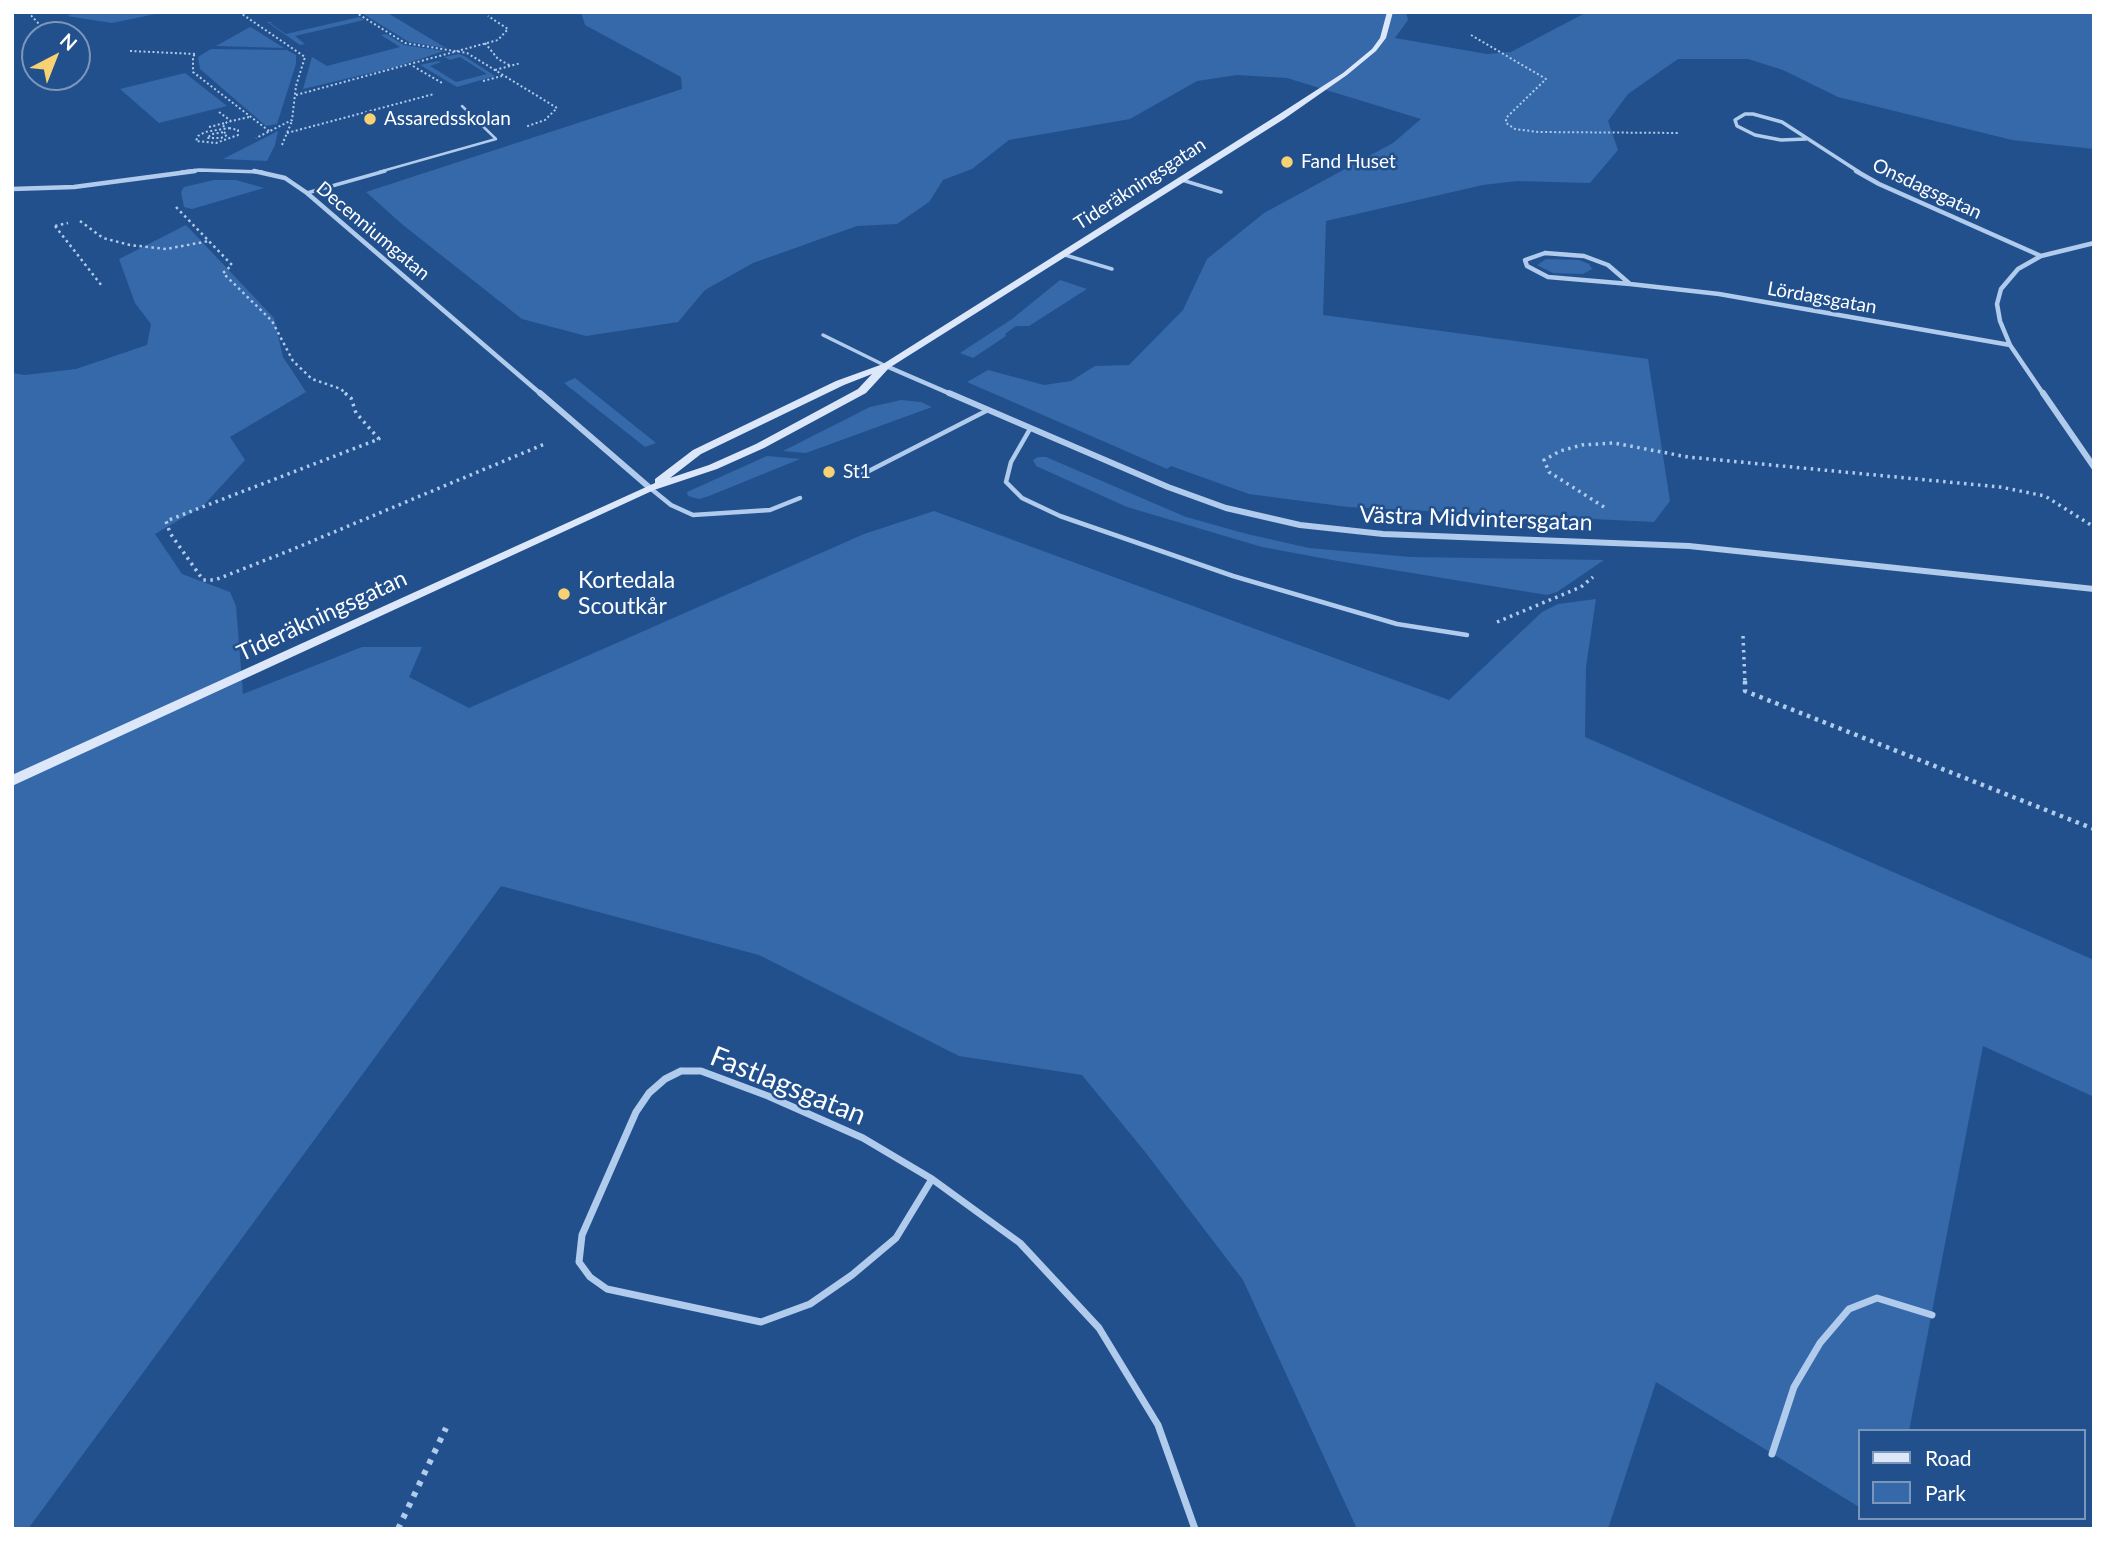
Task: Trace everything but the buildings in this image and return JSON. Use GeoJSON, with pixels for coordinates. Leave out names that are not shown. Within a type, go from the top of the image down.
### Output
{"type":"FeatureCollection","features":[{"type":"Feature","properties":{"kind":"street","name":"Tideräkningsgatan"},"geometry":{"type":"LineString","coordinates":[[650,488],[697,452],[840,383],[886,366],[1182,180],[1360,63],[1383,37],[1390,12]]}},
{"type":"Feature","properties":{"kind":"street","name":"Onsdagsgatan"},"geometry":{"type":"LineString","coordinates":[[1807,139],[1781,140],[1755,135],[1737,126],[1735,120],[1745,114],[1763,115],[1782,122],[1879,184],[2041,256]]}},
{"type":"Feature","properties":{"kind":"street","name":"Decenniumgatan"},"geometry":{"type":"LineString","coordinates":[[12,189],[74,187],[199,170],[237,169],[273,173],[307,193],[650,488]]}},
{"type":"Feature","properties":{"kind":"street"},"geometry":{"type":"LineString","coordinates":[[2094,243],[2041,256],[2018,269],[2000,291],[1997,303],[2010,345],[2094,467]]}},
{"type":"Feature","properties":{"kind":"street","name":"Lördagsgatan"},"geometry":{"type":"LineString","coordinates":[[1630,284],[1608,265],[1584,256],[1545,253],[1525,260],[1527,266],[1548,277],[1719,294],[2010,345]]}},
{"type":"Feature","properties":{"kind":"street","name":"Tideräkningsgatan"},"geometry":{"type":"LineString","coordinates":[[12,781],[650,488],[713,467],[760,446],[862,391],[886,366]]}},
{"type":"Feature","properties":{"kind":"street","name":"Västra Midvintersgatan"},"geometry":{"type":"LineString","coordinates":[[886,366],[1168,487],[1226,508],[1300,525],[1383,534],[1689,546],[2094,589]]}},
{"type":"Feature","properties":{"kind":"lane"},"geometry":{"type":"LineString","coordinates":[[307,193],[496,139],[462,106]]}},
{"type":"Feature","properties":{"kind":"lane"},"geometry":{"type":"LineString","coordinates":[[1182,180],[1221,192]]}},
{"type":"Feature","properties":{"kind":"lane"},"geometry":{"type":"LineString","coordinates":[[1065,255],[1112,269]]}},
{"type":"Feature","properties":{"kind":"lane"},"geometry":{"type":"LineString","coordinates":[[823,335],[886,366]]}},
{"type":"Feature","properties":{"kind":"lane"},"geometry":{"type":"LineString","coordinates":[[863,474],[986,411]]}},
{"type":"Feature","properties":{"kind":"lane"},"geometry":{"type":"LineString","coordinates":[[1030,429],[1011,461],[1006,482],[1022,498],[1051,512],[1183,560],[1335,607],[1397,624],[1467,635]]}},
{"type":"Feature","properties":{"kind":"lane"},"geometry":{"type":"LineString","coordinates":[[650,488],[671,505],[693,515],[770,510],[800,498]]}},
{"type":"Feature","properties":{"kind":"lane","name":"Fastlagsgatan"},"geometry":{"type":"LineString","coordinates":[[932,1178],[896,1238],[852,1275],[810,1304],[761,1322],[607,1289],[590,1277],[579,1262],[582,1235],[636,1112],[649,1093],[665,1079],[681,1071],[701,1071],[768,1096],[863,1138],[932,1178],[1020,1243],[1099,1328],[1158,1425],[1195,1529]]}},
{"type":"Feature","properties":{"kind":"lane"},"geometry":{"type":"LineString","coordinates":[[1772,1454],[1794,1387],[1820,1343],[1849,1309],[1877,1298],[1932,1315]]}},
{"type":"Feature","properties":{"kind":"path"},"geometry":{"type":"LineString","coordinates":[[199,170],[209,162],[292,120],[305,57],[239,12]]}},
{"type":"Feature","properties":{"kind":"path"},"geometry":{"type":"LineString","coordinates":[[296,95],[498,40],[508,29],[488,16]]}},
{"type":"Feature","properties":{"kind":"path"},"geometry":{"type":"LineString","coordinates":[[1471,35],[1546,79],[1506,118],[1506,123],[1515,129],[1538,132],[1680,133]]}},
{"type":"Feature","properties":{"kind":"path"},"geometry":{"type":"LineString","coordinates":[[485,43],[498,59],[511,66]]}},
{"type":"Feature","properties":{"kind":"path"},"geometry":{"type":"LineString","coordinates":[[130,51],[196,54],[193,56],[193,72],[269,131]]}},
{"type":"Feature","properties":{"kind":"path"},"geometry":{"type":"LineString","coordinates":[[494,70],[521,63]]}},
{"type":"Feature","properties":{"kind":"path"},"geometry":{"type":"LineString","coordinates":[[413,65],[442,83]]}},
{"type":"Feature","properties":{"kind":"path"},"geometry":{"type":"LineString","coordinates":[[477,83],[503,76]]}},
{"type":"Feature","properties":{"kind":"path"},"geometry":{"type":"LineString","coordinates":[[287,133],[439,93]]}},
{"type":"Feature","properties":{"kind":"path"},"geometry":{"type":"LineString","coordinates":[[219,112],[229,122]]}},
{"type":"Feature","properties":{"kind":"path"},"geometry":{"type":"LineString","coordinates":[[209,127],[249,117]]}},
{"type":"Feature","properties":{"kind":"path"},"geometry":{"type":"LineString","coordinates":[[222,130],[229,122]]}},
{"type":"Feature","properties":{"kind":"path"},"geometry":{"type":"LineString","coordinates":[[173,199],[177,209],[232,265],[223,273],[272,321],[293,361],[312,379],[341,389],[351,398],[356,413],[379,439],[186,511],[166,521],[170,533],[204,580],[215,580],[291,550],[583,429]]}},
{"type":"Feature","properties":{"kind":"path"},"geometry":{"type":"LineString","coordinates":[[50,219],[102,286]]}},
{"type":"Feature","properties":{"kind":"path"},"geometry":{"type":"LineString","coordinates":[[55,226],[82,220],[97,234],[110,240],[166,249],[210,241]]}},
{"type":"Feature","properties":{"kind":"path"},"geometry":{"type":"LineString","coordinates":[[1467,635],[1534,604],[1581,587],[1633,543],[1614,513],[1549,472],[1544,460],[1560,451],[1581,445],[1614,443],[1688,457],[2000,487],[2045,496],[2094,527]]}},
{"type":"Feature","properties":{"kind":"path"},"geometry":{"type":"LineString","coordinates":[[1743,636],[1745,691],[2094,830]]}},
{"type":"Feature","properties":{"kind":"path"},"geometry":{"type":"LineString","coordinates":[[398,1529],[446,1429]]}},
{"type":"Feature","properties":{"kind":"green space"},"geometry":{"type":"Polygon","coordinates":[[[76,12],[165,12],[112,23],[67,16],[76,12]]]}},
{"type":"Feature","properties":{"kind":"green space"},"geometry":{"type":"Polygon","coordinates":[[[360,12],[386,12],[446,48],[409,42],[360,12]]]}},
{"type":"Feature","properties":{"kind":"green space"},"geometry":{"type":"Polygon","coordinates":[[[581,12],[1406,12],[1408,20],[1395,38],[1487,54],[1511,52],[1587,12],[2094,12],[2094,149],[2012,140],[1838,97],[1783,70],[1748,59],[1678,59],[1628,94],[1608,121],[1618,150],[1590,183],[1517,181],[1483,185],[1326,221],[1323,315],[1648,359],[1670,501],[1654,522],[1348,507],[1249,494],[1171,466],[1167,469],[967,382],[988,370],[1044,385],[1071,381],[1095,366],[1129,365],[1183,310],[1207,259],[1264,213],[1393,143],[1421,119],[1287,78],[1237,75],[1197,81],[1130,119],[1009,140],[972,169],[943,180],[929,202],[897,224],[857,226],[753,263],[705,290],[678,322],[586,336],[522,319],[403,225],[366,192],[682,89],[681,77],[585,25],[581,12]]]}},
{"type":"Feature","properties":{"kind":"green space"},"geometry":{"type":"Polygon","coordinates":[[[359,17],[364,20],[295,36],[305,44],[300,45],[267,22],[273,22],[270,23],[286,34],[359,17]]]}},
{"type":"Feature","properties":{"kind":"green space"},"geometry":{"type":"Polygon","coordinates":[[[250,27],[254,29],[284,48],[216,46],[250,27]]]}},
{"type":"Feature","properties":{"kind":"green space"},"geometry":{"type":"Polygon","coordinates":[[[386,34],[404,45],[444,51],[396,67],[303,89],[312,57],[327,66],[400,47],[381,35],[386,34]]]}},
{"type":"Feature","properties":{"kind":"green space"},"geometry":{"type":"Polygon","coordinates":[[[211,49],[287,50],[296,55],[296,64],[277,124],[266,126],[200,69],[198,57],[211,49]]]}},
{"type":"Feature","properties":{"kind":"green space"},"geometry":{"type":"Polygon","coordinates":[[[459,54],[495,76],[457,87],[420,65],[441,62],[430,66],[456,82],[487,74],[460,57],[450,60],[444,57],[459,54]]]}},
{"type":"Feature","properties":{"kind":"green space"},"geometry":{"type":"Polygon","coordinates":[[[185,73],[227,106],[159,123],[120,89],[185,73]]]}},
{"type":"Feature","properties":{"kind":"green space"},"geometry":{"type":"Polygon","coordinates":[[[278,131],[267,161],[223,159],[278,131]]]}},
{"type":"Feature","properties":{"kind":"green space"},"geometry":{"type":"Polygon","coordinates":[[[214,180],[236,180],[264,188],[192,209],[184,207],[181,192],[184,187],[214,180]]]}},
{"type":"Feature","properties":{"kind":"green space"},"geometry":{"type":"Polygon","coordinates":[[[186,225],[274,318],[283,357],[306,392],[230,437],[245,460],[203,506],[155,534],[182,574],[230,592],[236,606],[243,694],[362,647],[422,647],[409,677],[469,708],[864,534],[934,511],[1449,700],[1542,612],[1558,604],[1596,599],[1586,667],[1585,737],[2094,960],[2094,1097],[1983,1046],[1909,1429],[1857,1429],[1857,1506],[1656,1382],[1608,1529],[1357,1529],[1243,1280],[1146,1153],[1082,1075],[959,1056],[759,955],[501,886],[28,1529],[12,1529],[12,373],[25,375],[76,369],[147,345],[151,324],[135,303],[119,259],[186,225]]]}},
{"type":"Feature","properties":{"kind":"green space"},"geometry":{"type":"Polygon","coordinates":[[[1546,259],[1579,260],[1589,264],[1592,269],[1583,274],[1553,273],[1537,265],[1546,259]]]}},
{"type":"Feature","properties":{"kind":"green space"},"geometry":{"type":"Polygon","coordinates":[[[1060,280],[1087,289],[1029,326],[1016,326],[973,358],[960,353],[1012,319],[1060,280]]]}},
{"type":"Feature","properties":{"kind":"green space"},"geometry":{"type":"Polygon","coordinates":[[[575,378],[656,443],[645,447],[564,383],[575,378]]]}},
{"type":"Feature","properties":{"kind":"green space"},"geometry":{"type":"Polygon","coordinates":[[[901,400],[921,402],[932,407],[806,453],[783,451],[870,407],[901,400]]]}},
{"type":"Feature","properties":{"kind":"green space"},"geometry":{"type":"Polygon","coordinates":[[[767,456],[800,459],[709,496],[699,499],[688,496],[687,492],[767,456]]]}},
{"type":"Feature","properties":{"kind":"green space"},"geometry":{"type":"Polygon","coordinates":[[[1046,457],[1186,517],[1309,548],[1410,557],[1604,560],[1557,592],[1547,595],[1332,560],[1262,547],[1127,507],[1036,466],[1033,460],[1046,457]]]}},
{"type":"Feature","properties":{"kind":"place","name":"Assaredsskolan"},"geometry":{"type":"Point","coordinates":[370,119]}},
{"type":"Feature","properties":{"kind":"place","name":"Fand Huset"},"geometry":{"type":"Point","coordinates":[1287,162]}},
{"type":"Feature","properties":{"kind":"place","name":"St1"},"geometry":{"type":"Point","coordinates":[829,472]}},
{"type":"Feature","properties":{"kind":"place","name":"Kortedala Scoutkår"},"geometry":{"type":"Point","coordinates":[564,594]}}]}
